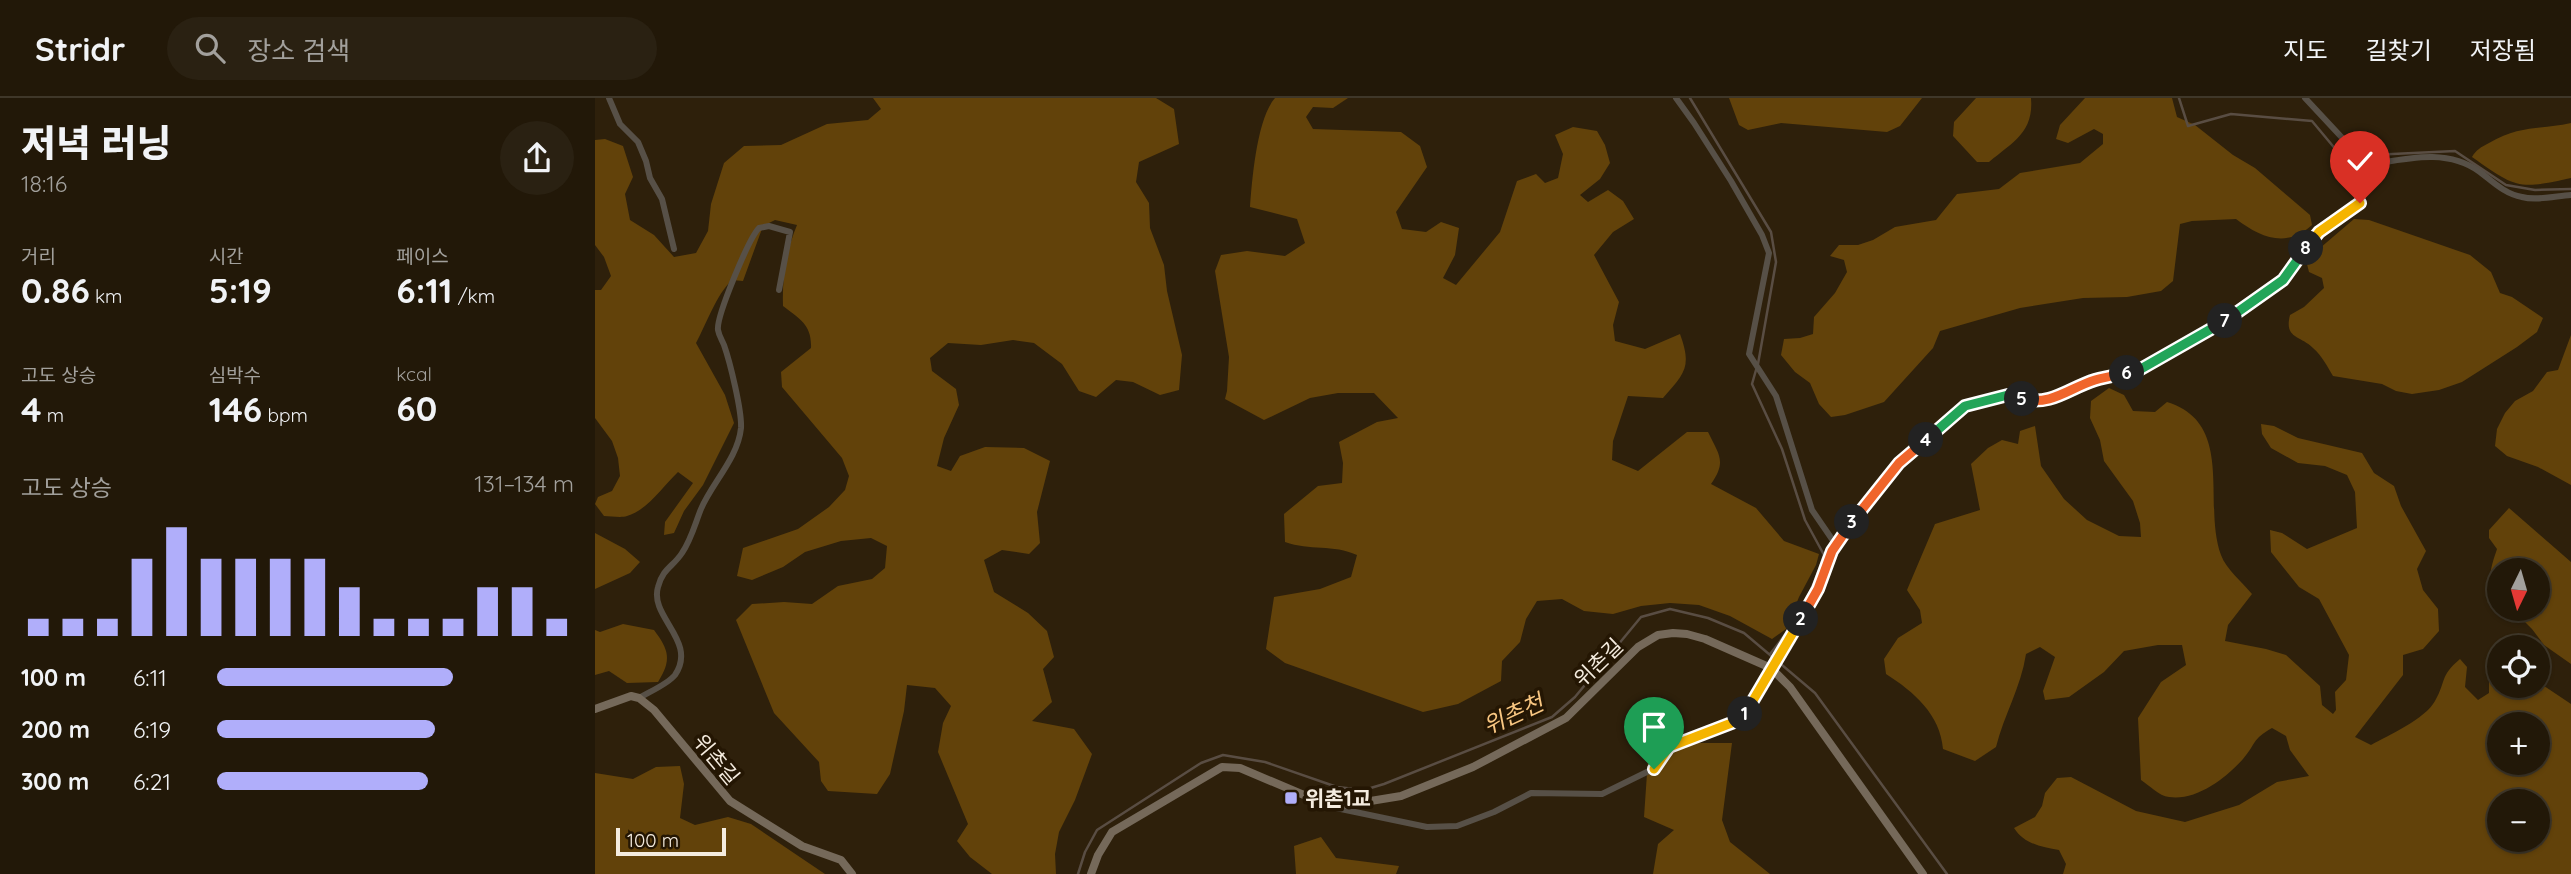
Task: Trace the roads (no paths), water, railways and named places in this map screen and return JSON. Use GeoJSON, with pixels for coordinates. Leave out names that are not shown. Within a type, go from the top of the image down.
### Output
{"type":"FeatureCollection","features":[{"type":"Feature","properties":{"kind":"street"},"geometry":{"type":"LineString","coordinates":[[609,98],[620,124],[638,142],[650,178],[662,199],[674,250]]}},
{"type":"Feature","properties":{"kind":"street"},"geometry":{"type":"LineString","coordinates":[[1675,98],[1731,181],[1762,235],[1769,253],[1749,354],[1776,396],[1812,510],[1836,545]]}},
{"type":"Feature","properties":{"kind":"street"},"geometry":{"type":"LineString","coordinates":[[2305,98],[2374,172]]}},
{"type":"Feature","properties":{"kind":"street"},"geometry":{"type":"LineString","coordinates":[[1328,802],[1336,808],[1427,827],[1457,826],[1494,812],[1531,793],[1602,794],[1654,769],[1669,747],[1742,719],[1818,589],[1836,545],[1862,508],[1899,463],[1965,406],[2008,395],[2035,402],[2067,394],[2093,380],[2139,370],[2210,331],[2283,280],[2319,232],[2360,203],[2379,163],[2419,156],[2457,160],[2478,171],[2500,189],[2523,198],[2571,195]]}},
{"type":"Feature","properties":{"kind":"street"},"geometry":{"type":"LineString","coordinates":[[595,709],[631,696],[639,698],[674,676],[679,662],[679,642],[657,606],[657,589],[664,570],[681,555],[701,508],[733,453],[741,429],[739,408],[718,325],[742,257],[751,237],[759,228],[769,226],[790,232],[779,290]]}},
{"type":"Feature","properties":{"kind":"street","name":"위촌길"},"geometry":{"type":"LineString","coordinates":[[1091,874],[1098,855],[1112,832],[1222,767],[1240,768],[1318,801],[1346,805],[1401,796],[1473,767],[1566,718],[1638,647],[1658,635],[1687,634],[1772,666],[1790,687],[1923,874]]}},
{"type":"Feature","properties":{"kind":"street","name":"위촌길"},"geometry":{"type":"LineString","coordinates":[[639,698],[654,710],[730,801],[802,846],[841,860],[852,874]]}},
{"type":"Feature","properties":{"kind":"waterway"},"geometry":{"type":"LineString","coordinates":[[1690,98],[1771,232],[1776,262],[1758,364]]}},
{"type":"Feature","properties":{"kind":"waterway"},"geometry":{"type":"LineString","coordinates":[[2179,98],[2188,126],[2231,114],[2312,121],[2337,151],[2351,156],[2455,151],[2506,185],[2535,190],[2571,189]]}},
{"type":"Feature","properties":{"kind":"waterway"},"geometry":{"type":"LineString","coordinates":[[1756,370],[1752,384],[1782,449],[1805,520],[1824,555],[1802,607],[1770,654]]}},
{"type":"Feature","properties":{"kind":"waterway","name":"위촌천"},"geometry":{"type":"LineString","coordinates":[[1078,874],[1085,852],[1097,830],[1201,763],[1223,755],[1265,762],[1337,787],[1364,790],[1384,784],[1552,717],[1575,697],[1641,617],[1670,609],[1708,618],[1744,633],[1815,693],[1947,874]]}},
{"type":"Feature","properties":{"kind":"place","name":"위촌1교"},"geometry":{"type":"Point","coordinates":[1291,798]}}]}
